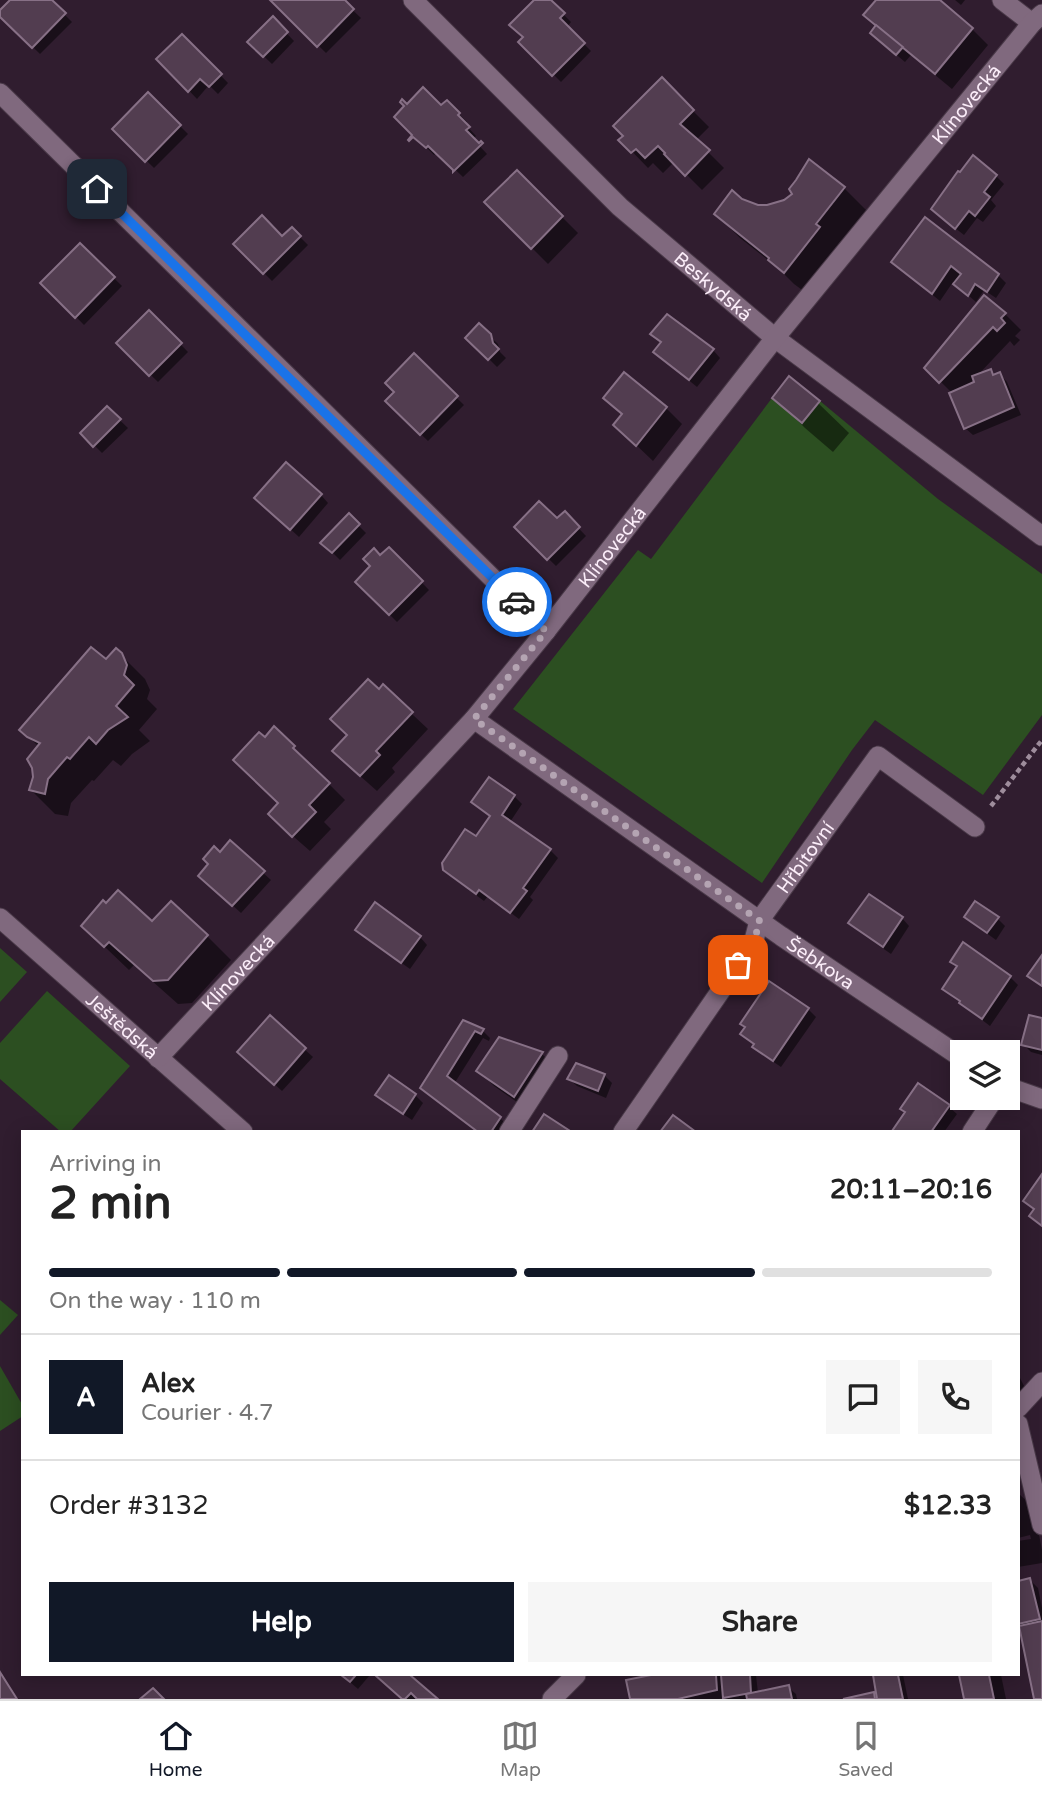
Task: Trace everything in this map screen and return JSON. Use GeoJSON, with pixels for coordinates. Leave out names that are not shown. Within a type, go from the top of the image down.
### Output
{"type":"FeatureCollection","features":[{"type":"Feature","properties":{"kind":"street","name":"Beskydská"},"geometry":{"type":"LineString","coordinates":[[413,0],[620,207],[775,338],[1042,536]]}},
{"type":"Feature","properties":{"kind":"street"},"geometry":{"type":"LineString","coordinates":[[1002,0],[1037,19]]}},
{"type":"Feature","properties":{"kind":"street","name":"Klínovecká"},"geometry":{"type":"LineString","coordinates":[[158,1058],[474,719],[775,338],[1037,19]]}},
{"type":"Feature","properties":{"kind":"street"},"geometry":{"type":"LineString","coordinates":[[0,93],[546,631]]}},
{"type":"Feature","properties":{"kind":"street","name":"Šebkova"},"geometry":{"type":"LineString","coordinates":[[474,719],[760,921],[950,1050]]}},
{"type":"Feature","properties":{"kind":"street","name":"Hřbitovní"},"geometry":{"type":"LineString","coordinates":[[623,1130],[753,944],[760,921],[878,756],[975,827]]}},
{"type":"Feature","properties":{"kind":"street","name":"Ještědská"},"geometry":{"type":"LineString","coordinates":[[0,918],[241,1130]]}},
{"type":"Feature","properties":{"kind":"street"},"geometry":{"type":"LineString","coordinates":[[510,1130],[558,1056]]}},
{"type":"Feature","properties":{"kind":"street"},"geometry":{"type":"LineString","coordinates":[[1020,1091],[1042,1099]]}},
{"type":"Feature","properties":{"kind":"street"},"geometry":{"type":"LineString","coordinates":[[973,1130],[986,1110]]}},
{"type":"Feature","properties":{"kind":"street"},"geometry":{"type":"LineString","coordinates":[[1020,1406],[1042,1382]]}},
{"type":"Feature","properties":{"kind":"street"},"geometry":{"type":"LineString","coordinates":[[1020,1432],[1042,1525]]}},
{"type":"Feature","properties":{"kind":"street"},"geometry":{"type":"LineString","coordinates":[[552,1699],[575,1676]]}},
{"type":"Feature","properties":{"kind":"path"},"geometry":{"type":"LineString","coordinates":[[975,827],[1042,740]]}},
{"type":"Feature","properties":{"kind":"green space"},"geometry":{"type":"Polygon","coordinates":[[[772,398],[801,423],[820,401],[938,499],[1042,574],[1042,715],[983,795],[875,720],[762,883],[513,709],[638,550],[651,559],[772,398]]]}},
{"type":"Feature","properties":{"kind":"green space"},"geometry":{"type":"Polygon","coordinates":[[[0,948],[27,972],[0,1002],[0,948]]]}},
{"type":"Feature","properties":{"kind":"green space"},"geometry":{"type":"Polygon","coordinates":[[[47,991],[130,1066],[72,1130],[59,1130],[0,1079],[0,1043],[47,991]]]}},
{"type":"Feature","properties":{"kind":"green space"},"geometry":{"type":"Polygon","coordinates":[[[0,1300],[18,1315],[0,1335],[0,1300]]]}},
{"type":"Feature","properties":{"kind":"green space"},"geometry":{"type":"Polygon","coordinates":[[[0,1366],[21,1403],[21,1417],[0,1431],[0,1366]]]}},
{"type":"Feature","properties":{"kind":"building"},"geometry":{"type":"Polygon","coordinates":[[[10,0],[52,0],[66,13],[32,48],[0,17],[0,10],[10,0]]]}},
{"type":"Feature","properties":{"kind":"building"},"geometry":{"type":"Polygon","coordinates":[[[270,0],[345,0],[354,9],[317,47],[270,0]]]}},
{"type":"Feature","properties":{"kind":"building"},"geometry":{"type":"Polygon","coordinates":[[[534,0],[551,0],[565,13],[560,18],[585,43],[552,76],[518,42],[523,37],[509,25],[534,0]]]}},
{"type":"Feature","properties":{"kind":"building"},"geometry":{"type":"Polygon","coordinates":[[[876,0],[940,0],[973,28],[935,74],[863,15],[876,0]]]}},
{"type":"Feature","properties":{"kind":"building"},"geometry":{"type":"Polygon","coordinates":[[[273,16],[288,32],[263,57],[247,42],[273,16]]]}},
{"type":"Feature","properties":{"kind":"building"},"geometry":{"type":"Polygon","coordinates":[[[876,25],[903,47],[896,55],[870,33],[876,25]]]}},
{"type":"Feature","properties":{"kind":"building"},"geometry":{"type":"Polygon","coordinates":[[[182,34],[222,74],[209,87],[200,79],[188,92],[156,59],[182,34]]]}},
{"type":"Feature","properties":{"kind":"building"},"geometry":{"type":"Polygon","coordinates":[[[662,77],[694,110],[680,124],[710,150],[685,176],[658,146],[645,158],[636,149],[631,153],[618,140],[623,136],[613,126],[662,77]]]}},
{"type":"Feature","properties":{"kind":"building"},"geometry":{"type":"Polygon","coordinates":[[[423,87],[441,105],[447,100],[470,127],[466,130],[479,143],[483,143],[453,172],[428,146],[426,148],[413,137],[409,141],[412,135],[394,117],[404,106],[400,102],[402,99],[407,104],[423,87]]]}},
{"type":"Feature","properties":{"kind":"building"},"geometry":{"type":"Polygon","coordinates":[[[148,92],[181,125],[145,162],[112,129],[148,92]]]}},
{"type":"Feature","properties":{"kind":"building"},"geometry":{"type":"Polygon","coordinates":[[[973,155],[997,175],[984,192],[990,197],[975,216],[969,211],[955,229],[931,209],[973,155]]]}},
{"type":"Feature","properties":{"kind":"building"},"geometry":{"type":"Polygon","coordinates":[[[809,159],[845,187],[816,224],[820,227],[784,273],[714,214],[732,190],[742,199],[758,205],[784,200],[792,194],[789,189],[809,159]]]}},
{"type":"Feature","properties":{"kind":"building"},"geometry":{"type":"Polygon","coordinates":[[[517,170],[563,216],[531,249],[484,202],[517,170]]]}},
{"type":"Feature","properties":{"kind":"building"},"geometry":{"type":"Polygon","coordinates":[[[262,215],[282,236],[292,227],[301,236],[263,274],[233,244],[262,215]]]}},
{"type":"Feature","properties":{"kind":"building"},"geometry":{"type":"Polygon","coordinates":[[[925,217],[999,274],[987,292],[975,284],[968,296],[953,284],[961,274],[951,266],[932,294],[891,262],[925,217]]]}},
{"type":"Feature","properties":{"kind":"building"},"geometry":{"type":"Polygon","coordinates":[[[80,243],[115,277],[75,318],[40,283],[80,243]]]}},
{"type":"Feature","properties":{"kind":"building"},"geometry":{"type":"Polygon","coordinates":[[[984,295],[1006,313],[1001,318],[1005,323],[997,331],[993,327],[939,383],[924,368],[984,295]]]}},
{"type":"Feature","properties":{"kind":"building"},"geometry":{"type":"Polygon","coordinates":[[[149,310],[182,343],[149,376],[116,343],[149,310]]]}},
{"type":"Feature","properties":{"kind":"building"},"geometry":{"type":"Polygon","coordinates":[[[667,314],[714,349],[689,380],[653,352],[661,342],[650,334],[667,314]]]}},
{"type":"Feature","properties":{"kind":"building"},"geometry":{"type":"Polygon","coordinates":[[[479,323],[491,334],[493,343],[499,349],[488,360],[465,338],[479,323]]]}},
{"type":"Feature","properties":{"kind":"building"},"geometry":{"type":"Polygon","coordinates":[[[414,353],[458,396],[420,435],[385,401],[394,392],[385,383],[414,353]]]}},
{"type":"Feature","properties":{"kind":"building"},"geometry":{"type":"Polygon","coordinates":[[[991,369],[993,375],[1000,372],[1014,407],[964,429],[949,393],[974,382],[972,376],[991,369]]]}},
{"type":"Feature","properties":{"kind":"building"},"geometry":{"type":"Polygon","coordinates":[[[624,372],[667,407],[636,446],[613,425],[622,414],[603,398],[624,372]]]}},
{"type":"Feature","properties":{"kind":"building"},"geometry":{"type":"Polygon","coordinates":[[[789,376],[820,401],[802,423],[772,398],[789,376]]]}},
{"type":"Feature","properties":{"kind":"building"},"geometry":{"type":"Polygon","coordinates":[[[107,406],[121,419],[93,447],[80,433],[107,406]]]}},
{"type":"Feature","properties":{"kind":"building"},"geometry":{"type":"Polygon","coordinates":[[[286,462],[322,494],[290,530],[254,498],[286,462]]]}},
{"type":"Feature","properties":{"kind":"building"},"geometry":{"type":"Polygon","coordinates":[[[539,501],[557,518],[565,511],[580,527],[547,560],[514,527],[539,501]]]}},
{"type":"Feature","properties":{"kind":"building"},"geometry":{"type":"Polygon","coordinates":[[[349,513],[360,524],[332,553],[320,543],[349,513]]]}},
{"type":"Feature","properties":{"kind":"building"},"geometry":{"type":"Polygon","coordinates":[[[389,547],[423,581],[389,615],[355,582],[370,566],[363,559],[374,548],[380,555],[389,547]]]}},
{"type":"Feature","properties":{"kind":"building"},"geometry":{"type":"Polygon","coordinates":[[[91,647],[106,659],[116,648],[122,653],[127,665],[124,675],[134,685],[116,706],[128,717],[108,730],[96,744],[89,737],[70,759],[67,757],[48,779],[45,794],[29,790],[33,777],[27,759],[40,743],[19,730],[91,647]]]}},
{"type":"Feature","properties":{"kind":"building"},"geometry":{"type":"Polygon","coordinates":[[[368,679],[379,689],[383,684],[413,712],[376,751],[380,755],[360,776],[332,751],[347,735],[330,719],[368,679]]]}},
{"type":"Feature","properties":{"kind":"building"},"geometry":{"type":"Polygon","coordinates":[[[274,726],[330,783],[309,805],[316,812],[292,837],[268,814],[278,803],[233,760],[259,732],[265,737],[274,726]]]}},
{"type":"Feature","properties":{"kind":"building"},"geometry":{"type":"Polygon","coordinates":[[[489,777],[515,795],[502,815],[551,849],[523,888],[527,891],[510,913],[479,890],[476,894],[443,870],[442,863],[465,829],[476,836],[490,816],[471,802],[489,777]]]}},
{"type":"Feature","properties":{"kind":"building"},"geometry":{"type":"Polygon","coordinates":[[[230,840],[265,871],[232,906],[198,876],[208,864],[203,859],[214,846],[220,852],[230,840]]]}},
{"type":"Feature","properties":{"kind":"building"},"geometry":{"type":"Polygon","coordinates":[[[118,890],[152,921],[171,901],[208,935],[168,980],[153,981],[109,942],[104,947],[81,926],[103,900],[106,903],[118,890]]]}},
{"type":"Feature","properties":{"kind":"building"},"geometry":{"type":"Polygon","coordinates":[[[869,894],[903,917],[883,947],[848,923],[869,894]]]}},
{"type":"Feature","properties":{"kind":"building"},"geometry":{"type":"Polygon","coordinates":[[[975,901],[999,917],[987,933],[964,917],[975,901]]]}},
{"type":"Feature","properties":{"kind":"building"},"geometry":{"type":"Polygon","coordinates":[[[375,902],[421,936],[401,963],[355,930],[375,902]]]}},
{"type":"Feature","properties":{"kind":"building"},"geometry":{"type":"Polygon","coordinates":[[[963,942],[1011,976],[982,1019],[942,989],[957,966],[950,962],[963,942]]]}},
{"type":"Feature","properties":{"kind":"building"},"geometry":{"type":"Polygon","coordinates":[[[1042,955],[1042,986],[1027,976],[1042,955]]]}},
{"type":"Feature","properties":{"kind":"building"},"geometry":{"type":"Polygon","coordinates":[[[769,981],[809,1008],[773,1061],[752,1047],[754,1044],[740,1034],[745,1027],[740,1024],[769,981]]]}},
{"type":"Feature","properties":{"kind":"building"},"geometry":{"type":"Polygon","coordinates":[[[270,1015],[306,1048],[274,1085],[237,1052],[270,1015]]]}},
{"type":"Feature","properties":{"kind":"building"},"geometry":{"type":"Polygon","coordinates":[[[1029,1015],[1042,1018],[1042,1050],[1021,1045],[1029,1015]]]}},
{"type":"Feature","properties":{"kind":"building"},"geometry":{"type":"Polygon","coordinates":[[[463,1020],[484,1029],[481,1034],[475,1031],[447,1076],[501,1117],[492,1130],[475,1130],[420,1088],[463,1020]]]}},
{"type":"Feature","properties":{"kind":"building"},"geometry":{"type":"Polygon","coordinates":[[[499,1037],[543,1052],[514,1097],[476,1071],[499,1037]]]}},
{"type":"Feature","properties":{"kind":"building"},"geometry":{"type":"Polygon","coordinates":[[[576,1063],[605,1074],[598,1091],[567,1079],[576,1063]]]}},
{"type":"Feature","properties":{"kind":"building"},"geometry":{"type":"Polygon","coordinates":[[[389,1075],[416,1094],[403,1114],[375,1095],[389,1075]]]}},
{"type":"Feature","properties":{"kind":"building"},"geometry":{"type":"Polygon","coordinates":[[[918,1083],[950,1105],[932,1130],[893,1130],[905,1112],[900,1109],[918,1083]]]}},
{"type":"Feature","properties":{"kind":"building"},"geometry":{"type":"Polygon","coordinates":[[[544,1114],[568,1130],[533,1130],[544,1114]]]}},
{"type":"Feature","properties":{"kind":"building"},"geometry":{"type":"Polygon","coordinates":[[[673,1115],[693,1130],[662,1130],[673,1115]]]}},
{"type":"Feature","properties":{"kind":"building"},"geometry":{"type":"Polygon","coordinates":[[[1042,1174],[1042,1226],[1029,1216],[1034,1209],[1023,1201],[1042,1174]]]}},
{"type":"Feature","properties":{"kind":"building"},"geometry":{"type":"Polygon","coordinates":[[[1030,1578],[1040,1619],[1020,1624],[1020,1580],[1030,1578]]]}},
{"type":"Feature","properties":{"kind":"building"},"geometry":{"type":"Polygon","coordinates":[[[1042,1621],[1042,1699],[1034,1699],[1020,1626],[1042,1621]]]}},
{"type":"Feature","properties":{"kind":"building"},"geometry":{"type":"Polygon","coordinates":[[[0,1672],[17,1699],[0,1699],[0,1672]]]}},
{"type":"Feature","properties":{"kind":"building"},"geometry":{"type":"Polygon","coordinates":[[[342,1676],[355,1676],[350,1682],[342,1676]]]}},
{"type":"Feature","properties":{"kind":"building"},"geometry":{"type":"Polygon","coordinates":[[[376,1676],[411,1676],[438,1699],[417,1699],[411,1693],[402,1699],[376,1676]]]}},
{"type":"Feature","properties":{"kind":"building"},"geometry":{"type":"Polygon","coordinates":[[[646,1676],[716,1676],[717,1690],[678,1699],[630,1699],[626,1680],[646,1676]]]}},
{"type":"Feature","properties":{"kind":"building"},"geometry":{"type":"Polygon","coordinates":[[[721,1676],[750,1676],[751,1693],[723,1698],[721,1676]]]}},
{"type":"Feature","properties":{"kind":"building"},"geometry":{"type":"Polygon","coordinates":[[[873,1676],[898,1676],[903,1699],[877,1699],[873,1676]]]}},
{"type":"Feature","properties":{"kind":"building"},"geometry":{"type":"Polygon","coordinates":[[[959,1676],[989,1676],[994,1699],[964,1699],[959,1676]]]}},
{"type":"Feature","properties":{"kind":"building"},"geometry":{"type":"Polygon","coordinates":[[[789,1685],[792,1699],[747,1699],[746,1694],[789,1685]]]}},
{"type":"Feature","properties":{"kind":"building"},"geometry":{"type":"Polygon","coordinates":[[[153,1688],[164,1699],[140,1699],[153,1688]]]}},
{"type":"Feature","properties":{"kind":"building"},"geometry":{"type":"Polygon","coordinates":[[[874,1692],[875,1699],[843,1699],[874,1692]]]}},
{"type":"Feature","properties":{"kind":"way so far"},"geometry":{"type":"LineString","coordinates":[[517,602],[546,631],[474,719],[760,921],[753,944],[738,965]]}},
{"type":"Feature","properties":{"kind":"route"},"geometry":{"type":"LineString","coordinates":[[97,189],[517,602]]}}]}
